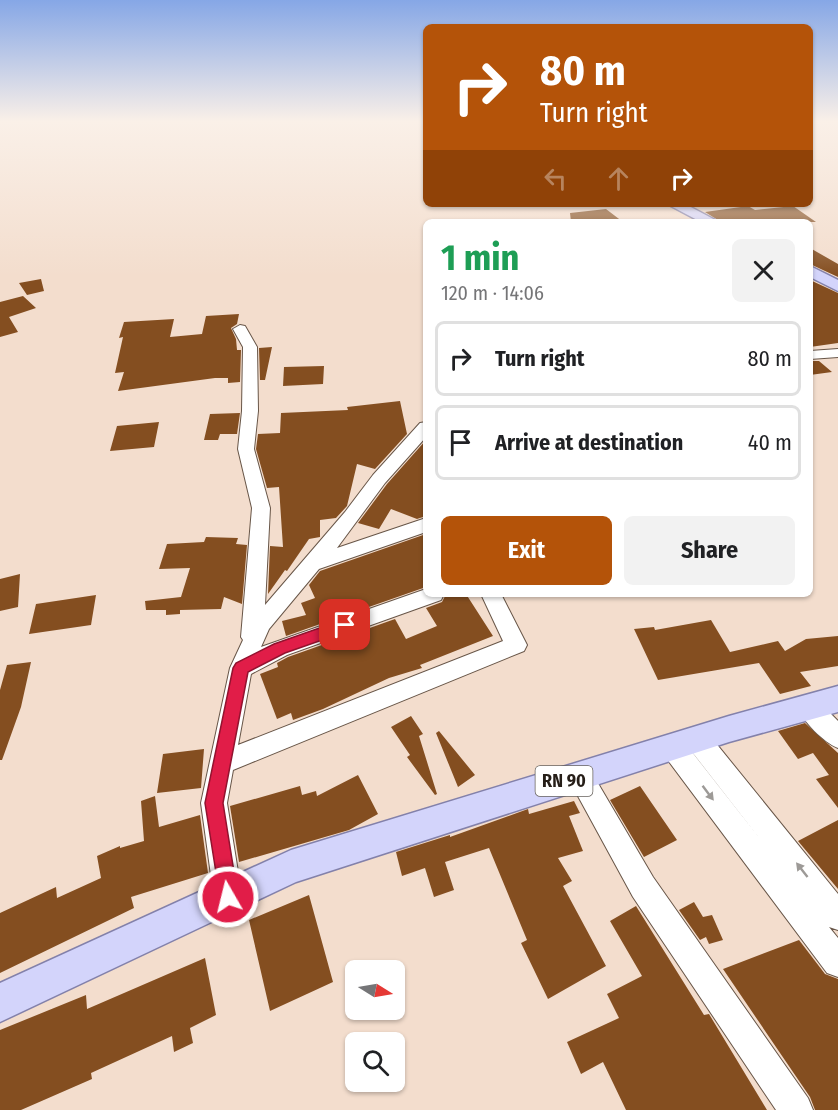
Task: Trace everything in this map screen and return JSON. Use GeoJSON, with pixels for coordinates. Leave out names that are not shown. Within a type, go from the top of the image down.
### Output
{"type":"FeatureCollection","features":[{"type":"Feature","properties":{"kind":"main road"},"geometry":{"type":"LineString","coordinates":[[681,207],[706,219]]}},
{"type":"Feature","properties":{"kind":"main road"},"geometry":{"type":"LineString","coordinates":[[813,273],[838,286]]}},
{"type":"Feature","properties":{"kind":"main road","name":"RN 90"},"geometry":{"type":"LineString","coordinates":[[0,1003],[291,867],[685,743],[824,703]]}},
{"type":"Feature","properties":{"kind":"street"},"geometry":{"type":"LineString","coordinates":[[240,329],[250,347],[250,411],[246,449],[261,508],[252,645]]}},
{"type":"Feature","properties":{"kind":"street"},"geometry":{"type":"LineString","coordinates":[[813,356],[838,353]]}},
{"type":"Feature","properties":{"kind":"street"},"geometry":{"type":"LineString","coordinates":[[228,897],[214,803],[241,668],[261,624],[352,517],[379,479],[423,430]]}},
{"type":"Feature","properties":{"kind":"street"},"geometry":{"type":"LineString","coordinates":[[311,565],[423,526]]}},
{"type":"Feature","properties":{"kind":"street"},"geometry":{"type":"LineString","coordinates":[[241,668],[279,649],[426,597]]}},
{"type":"Feature","properties":{"kind":"street"},"geometry":{"type":"LineString","coordinates":[[221,763],[516,645],[492,597]]}},
{"type":"Feature","properties":{"kind":"street"},"geometry":{"type":"LineString","coordinates":[[824,703],[838,737]]}},
{"type":"Feature","properties":{"kind":"street"},"geometry":{"type":"LineString","coordinates":[[685,743],[838,916]]}},
{"type":"Feature","properties":{"kind":"street"},"geometry":{"type":"LineString","coordinates":[[685,743],[838,962]]}},
{"type":"Feature","properties":{"kind":"street"},"geometry":{"type":"LineString","coordinates":[[580,776],[643,887],[796,1110]]}},
{"type":"Feature","properties":{"kind":"building"},"geometry":{"type":"Polygon","coordinates":[[[741,207],[750,207],[755,210],[794,207],[812,219],[716,219],[705,212],[741,207]]]}},
{"type":"Feature","properties":{"kind":"building"},"geometry":{"type":"Polygon","coordinates":[[[606,209],[619,219],[571,219],[570,213],[606,209]]]}},
{"type":"Feature","properties":{"kind":"building"},"geometry":{"type":"Polygon","coordinates":[[[813,250],[838,264],[838,277],[813,265],[813,250]]]}},
{"type":"Feature","properties":{"kind":"building"},"geometry":{"type":"Polygon","coordinates":[[[41,279],[44,291],[27,295],[19,283],[41,279]]]}},
{"type":"Feature","properties":{"kind":"building"},"geometry":{"type":"Polygon","coordinates":[[[813,281],[838,293],[838,343],[813,347],[813,281]]]}},
{"type":"Feature","properties":{"kind":"building"},"geometry":{"type":"Polygon","coordinates":[[[23,296],[36,308],[9,317],[18,332],[0,337],[0,302],[23,296]]]}},
{"type":"Feature","properties":{"kind":"building"},"geometry":{"type":"Polygon","coordinates":[[[239,314],[237,324],[231,328],[236,339],[237,350],[241,350],[240,382],[228,383],[228,378],[215,378],[118,391],[124,372],[115,373],[123,337],[119,338],[124,322],[174,319],[170,337],[202,334],[206,316],[239,314]]]}},
{"type":"Feature","properties":{"kind":"building"},"geometry":{"type":"Polygon","coordinates":[[[272,347],[265,380],[260,380],[259,348],[272,347]]]}},
{"type":"Feature","properties":{"kind":"building"},"geometry":{"type":"Polygon","coordinates":[[[813,361],[819,361],[832,372],[813,375],[813,361]]]}},
{"type":"Feature","properties":{"kind":"building"},"geometry":{"type":"Polygon","coordinates":[[[324,366],[323,384],[283,386],[284,367],[324,366]]]}},
{"type":"Feature","properties":{"kind":"building"},"geometry":{"type":"Polygon","coordinates":[[[400,401],[407,434],[375,469],[357,464],[347,506],[336,518],[320,520],[320,537],[309,539],[268,594],[270,546],[283,547],[279,487],[267,488],[256,449],[258,434],[280,433],[281,413],[348,410],[347,407],[400,401]]]}},
{"type":"Feature","properties":{"kind":"building"},"geometry":{"type":"Polygon","coordinates":[[[240,413],[237,434],[220,434],[218,440],[204,440],[210,414],[240,413]]]}},
{"type":"Feature","properties":{"kind":"building"},"geometry":{"type":"Polygon","coordinates":[[[159,422],[154,447],[110,451],[117,426],[159,422]]]}},
{"type":"Feature","properties":{"kind":"building"},"geometry":{"type":"Polygon","coordinates":[[[423,443],[423,517],[417,519],[391,509],[379,529],[358,523],[387,484],[423,443]]]}},
{"type":"Feature","properties":{"kind":"building"},"geometry":{"type":"Polygon","coordinates":[[[423,535],[423,588],[286,636],[282,621],[306,615],[301,603],[315,598],[309,585],[320,571],[423,535]]]}},
{"type":"Feature","properties":{"kind":"building"},"geometry":{"type":"Polygon","coordinates":[[[206,537],[238,538],[236,544],[247,545],[242,604],[224,597],[221,609],[180,610],[180,614],[166,615],[166,610],[146,610],[145,601],[181,597],[190,568],[159,569],[167,544],[204,542],[206,537]]]}},
{"type":"Feature","properties":{"kind":"building"},"geometry":{"type":"Polygon","coordinates":[[[20,574],[18,607],[0,611],[0,579],[20,574]]]}},
{"type":"Feature","properties":{"kind":"building"},"geometry":{"type":"Polygon","coordinates":[[[96,595],[91,625],[29,634],[36,604],[96,595]]]}},
{"type":"Feature","properties":{"kind":"building"},"geometry":{"type":"Polygon","coordinates":[[[444,597],[468,597],[493,636],[420,665],[422,668],[389,678],[323,709],[293,720],[291,713],[277,719],[260,674],[278,667],[277,663],[288,657],[395,619],[406,639],[437,626],[426,608],[442,602],[444,597]]]}},
{"type":"Feature","properties":{"kind":"building"},"geometry":{"type":"Polygon","coordinates":[[[711,620],[730,652],[778,641],[785,651],[806,639],[838,636],[838,666],[800,672],[811,686],[780,694],[759,663],[658,680],[634,629],[654,627],[655,630],[711,620]]]}},
{"type":"Feature","properties":{"kind":"building"},"geometry":{"type":"Polygon","coordinates":[[[31,662],[21,707],[2,760],[0,760],[0,690],[7,665],[31,662]]]}},
{"type":"Feature","properties":{"kind":"building"},"geometry":{"type":"Polygon","coordinates":[[[411,716],[423,734],[419,736],[437,794],[435,795],[407,757],[410,755],[391,727],[411,716]]]}},
{"type":"Feature","properties":{"kind":"building"},"geometry":{"type":"Polygon","coordinates":[[[805,723],[838,753],[838,808],[816,779],[829,775],[813,753],[798,759],[778,731],[805,723]]]}},
{"type":"Feature","properties":{"kind":"building"},"geometry":{"type":"Polygon","coordinates":[[[439,731],[475,775],[458,787],[436,733],[439,731]]]}},
{"type":"Feature","properties":{"kind":"building"},"geometry":{"type":"Polygon","coordinates":[[[204,749],[201,788],[157,793],[163,754],[204,749]]]}},
{"type":"Feature","properties":{"kind":"building"},"geometry":{"type":"Polygon","coordinates":[[[358,775],[378,814],[349,830],[239,862],[230,806],[300,786],[302,795],[316,791],[317,796],[358,775]]]}},
{"type":"Feature","properties":{"kind":"building"},"geometry":{"type":"Polygon","coordinates":[[[640,786],[677,840],[644,857],[610,800],[640,786]]]}},
{"type":"Feature","properties":{"kind":"building"},"geometry":{"type":"Polygon","coordinates":[[[155,796],[159,827],[200,815],[208,873],[131,897],[134,908],[0,973],[0,913],[56,887],[57,898],[101,878],[97,856],[120,846],[120,848],[144,841],[141,801],[155,796]]]}},
{"type":"Feature","properties":{"kind":"building"},"geometry":{"type":"Polygon","coordinates":[[[574,801],[580,813],[569,816],[583,851],[558,858],[572,881],[563,886],[606,966],[548,999],[521,943],[527,940],[489,848],[445,862],[454,890],[434,897],[425,868],[402,876],[396,852],[450,835],[450,837],[528,809],[529,814],[574,801]]]}},
{"type":"Feature","properties":{"kind":"building"},"geometry":{"type":"Polygon","coordinates":[[[838,820],[838,889],[798,841],[838,820]]]}},
{"type":"Feature","properties":{"kind":"building"},"geometry":{"type":"Polygon","coordinates":[[[309,895],[333,982],[270,1011],[249,920],[309,895]]]}},
{"type":"Feature","properties":{"kind":"building"},"geometry":{"type":"Polygon","coordinates":[[[694,902],[703,917],[712,915],[723,940],[709,944],[706,937],[700,940],[679,910],[694,902]]]}},
{"type":"Feature","properties":{"kind":"building"},"geometry":{"type":"Polygon","coordinates":[[[636,906],[704,1015],[709,1014],[767,1110],[626,1110],[603,1062],[581,1074],[567,1042],[619,1018],[607,994],[642,976],[610,921],[636,906]]]}},
{"type":"Feature","properties":{"kind":"building"},"geometry":{"type":"Polygon","coordinates":[[[799,940],[825,974],[838,979],[838,1110],[815,1110],[810,1097],[723,969],[799,940]]]}},
{"type":"Feature","properties":{"kind":"building"},"geometry":{"type":"Polygon","coordinates":[[[205,958],[216,1015],[190,1028],[193,1043],[174,1052],[172,1036],[91,1073],[92,1079],[21,1110],[0,1110],[0,1030],[86,995],[87,1009],[205,958]]]}},
{"type":"Feature","properties":{"kind":"route"},"geometry":{"type":"LineString","coordinates":[[228,897],[214,803],[241,668],[279,649],[345,625]]}}]}
